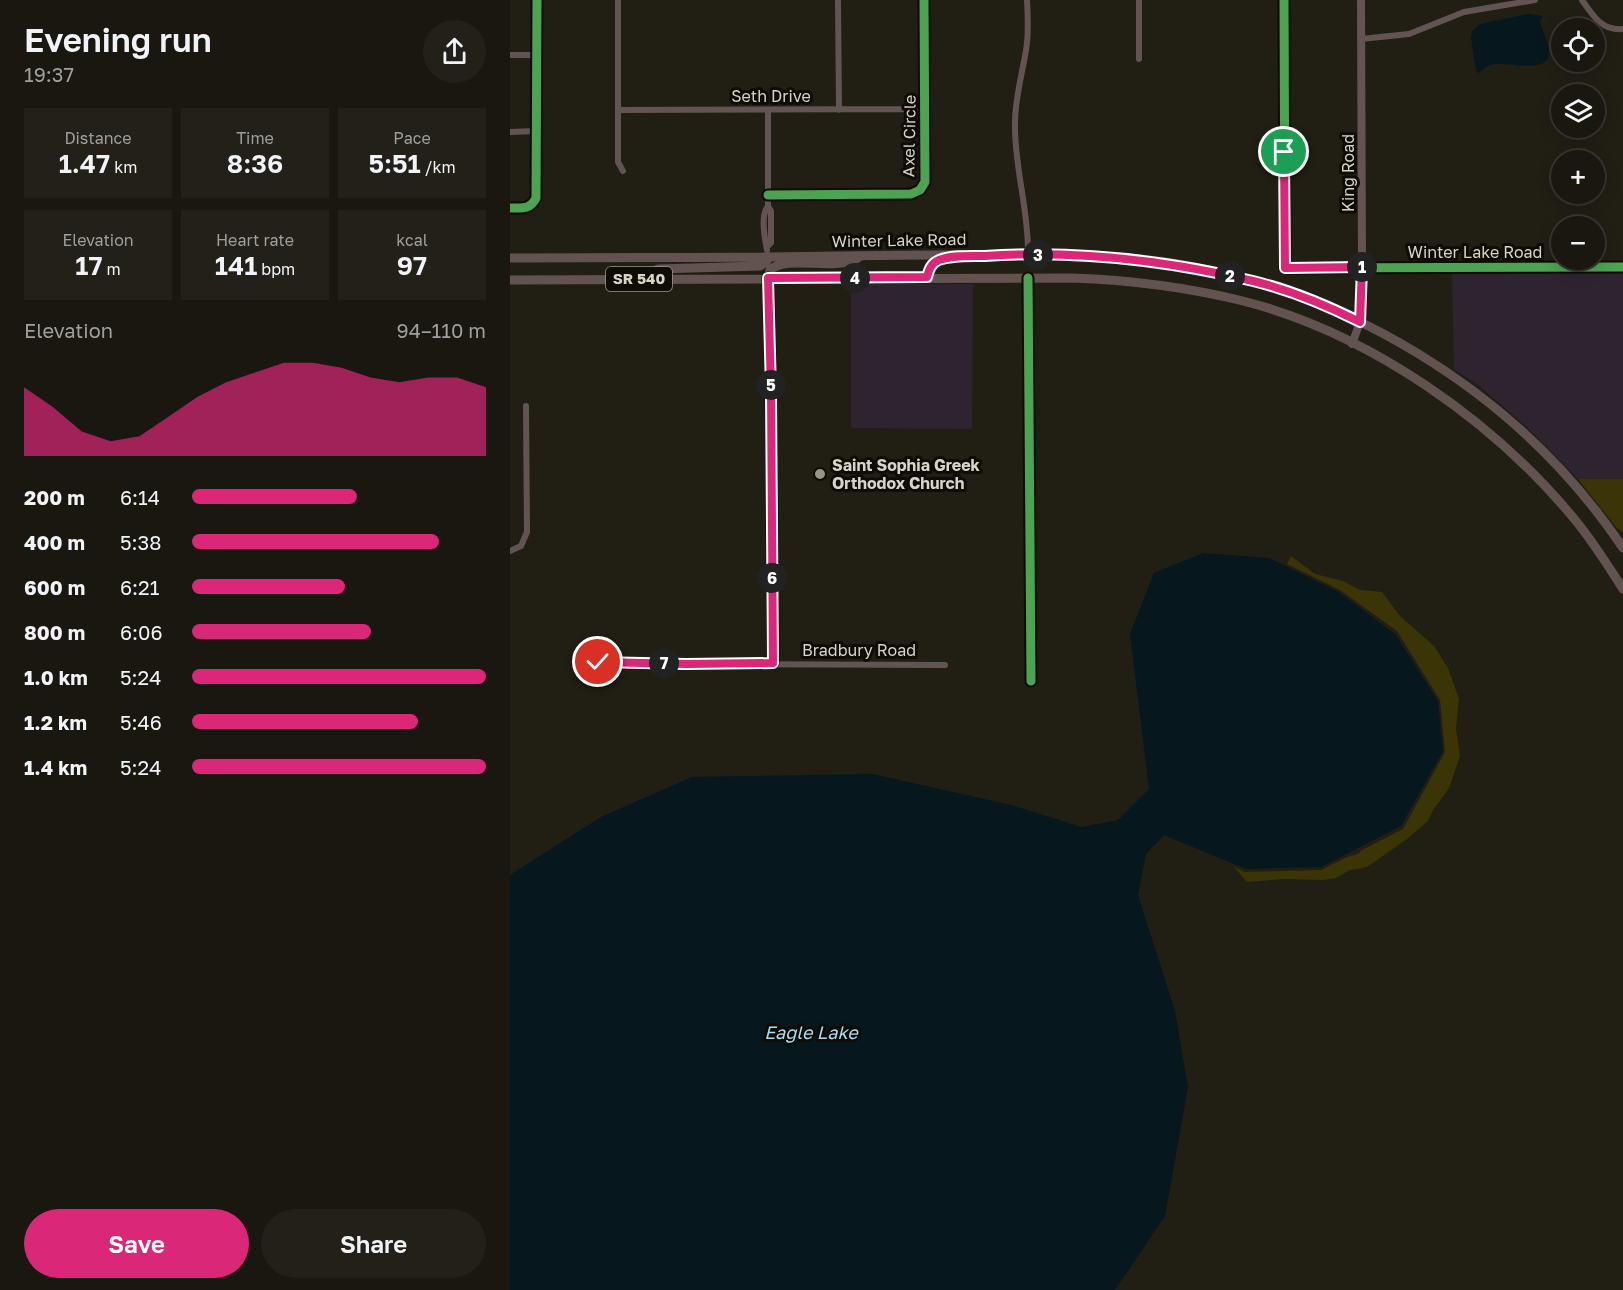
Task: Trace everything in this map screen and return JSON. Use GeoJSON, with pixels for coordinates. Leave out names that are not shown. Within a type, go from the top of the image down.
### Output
{"type":"FeatureCollection","features":[{"type":"Feature","properties":{"kind":"main road","name":"Winter Lake Road"},"geometry":{"type":"LineString","coordinates":[[510,258],[767,252],[1081,256],[1149,260],[1256,282],[1305,297],[1360,322],[1435,364],[1503,415],[1565,474],[1602,516],[1623,548]]}},
{"type":"Feature","properties":{"kind":"main road"},"geometry":{"type":"LineString","coordinates":[[644,279],[651,270],[658,269],[760,266],[767,261],[767,252]]}},
{"type":"Feature","properties":{"kind":"main road"},"geometry":{"type":"LineString","coordinates":[[768,278],[770,270],[782,264],[844,263],[863,255]]}},
{"type":"Feature","properties":{"kind":"main road"},"geometry":{"type":"LineString","coordinates":[[927,277],[929,268],[939,260],[1000,255]]}},
{"type":"Feature","properties":{"kind":"main road","name":"SR 540"},"geometry":{"type":"LineString","coordinates":[[510,280],[927,277],[1120,279],[1193,290],[1264,308],[1304,322],[1352,344],[1416,380],[1468,417],[1502,444],[1540,481],[1576,521],[1623,589]]}},
{"type":"Feature","properties":{"kind":"street"},"geometry":{"type":"LineString","coordinates":[[510,208],[526,208],[533,205],[536,198],[537,0]]}},
{"type":"Feature","properties":{"kind":"street"},"geometry":{"type":"LineString","coordinates":[[618,0],[618,162],[624,171]]}},
{"type":"Feature","properties":{"kind":"street"},"geometry":{"type":"LineString","coordinates":[[838,0],[839,110]]}},
{"type":"Feature","properties":{"kind":"street","name":"Axel Circle"},"geometry":{"type":"LineString","coordinates":[[768,195],[911,194],[920,190],[925,182],[924,0]]}},
{"type":"Feature","properties":{"kind":"street"},"geometry":{"type":"LineString","coordinates":[[1027,0],[1026,50],[1017,95],[1015,122],[1017,159],[1029,231],[1028,255]]}},
{"type":"Feature","properties":{"kind":"street"},"geometry":{"type":"LineString","coordinates":[[1139,0],[1139,59]]}},
{"type":"Feature","properties":{"kind":"street"},"geometry":{"type":"LineString","coordinates":[[1284,0],[1285,268],[1362,267]]}},
{"type":"Feature","properties":{"kind":"street","name":"King Road"},"geometry":{"type":"LineString","coordinates":[[1352,344],[1360,322],[1362,267],[1361,0]]}},
{"type":"Feature","properties":{"kind":"street"},"geometry":{"type":"LineString","coordinates":[[1361,39],[1409,34],[1464,12],[1535,0]]}},
{"type":"Feature","properties":{"kind":"street"},"geometry":{"type":"LineString","coordinates":[[1582,0],[1599,22],[1610,28],[1623,29]]}},
{"type":"Feature","properties":{"kind":"street"},"geometry":{"type":"LineString","coordinates":[[510,55],[537,55]]}},
{"type":"Feature","properties":{"kind":"street","name":"Seth Drive"},"geometry":{"type":"LineString","coordinates":[[618,110],[925,109]]}},
{"type":"Feature","properties":{"kind":"street"},"geometry":{"type":"LineString","coordinates":[[767,252],[771,243],[771,211],[768,206],[768,110]]}},
{"type":"Feature","properties":{"kind":"street"},"geometry":{"type":"LineString","coordinates":[[510,132],[536,131]]}},
{"type":"Feature","properties":{"kind":"street","name":"Winter Lake Road"},"geometry":{"type":"LineString","coordinates":[[1362,267],[1623,267]]}},
{"type":"Feature","properties":{"kind":"street"},"geometry":{"type":"LineString","coordinates":[[768,278],[773,663]]}},
{"type":"Feature","properties":{"kind":"street"},"geometry":{"type":"LineString","coordinates":[[1028,278],[1031,681]]}},
{"type":"Feature","properties":{"kind":"street"},"geometry":{"type":"LineString","coordinates":[[510,551],[521,546],[527,532],[526,406]]}},
{"type":"Feature","properties":{"kind":"street","name":"Bradbury Road"},"geometry":{"type":"LineString","coordinates":[[588,662],[945,665]]}},
{"type":"Feature","properties":{"kind":"shaded area"},"geometry":{"type":"Polygon","coordinates":[[[1452,271],[1623,271],[1623,479],[1578,479],[1526,426],[1478,385],[1454,369],[1452,271]]]}},
{"type":"Feature","properties":{"kind":"shaded area"},"geometry":{"type":"Polygon","coordinates":[[[851,284],[973,284],[972,429],[851,428],[851,284]]]}},
{"type":"Feature","properties":{"kind":"shaded area"},"geometry":{"type":"Polygon","coordinates":[[[1578,479],[1623,479],[1623,533],[1616,527],[1578,479]]]}},
{"type":"Feature","properties":{"kind":"shaded area"},"geometry":{"type":"Polygon","coordinates":[[[1291,556],[1315,574],[1343,581],[1360,590],[1382,592],[1400,616],[1434,646],[1448,668],[1459,699],[1456,729],[1460,756],[1449,788],[1428,821],[1367,867],[1350,870],[1336,878],[1323,880],[1283,879],[1247,882],[1234,867],[1245,872],[1321,870],[1358,854],[1403,829],[1445,752],[1440,700],[1397,631],[1340,590],[1287,564],[1291,556]]]}},
{"type":"Feature","properties":{"kind":"water"},"geometry":{"type":"Polygon","coordinates":[[[1529,14],[1543,16],[1540,21],[1549,49],[1547,60],[1534,66],[1497,64],[1488,66],[1479,73],[1476,71],[1471,37],[1473,30],[1480,24],[1529,14]]]}},
{"type":"Feature","properties":{"kind":"water","name":"Eagle Lake"},"geometry":{"type":"Polygon","coordinates":[[[1203,553],[1269,558],[1339,592],[1395,634],[1438,701],[1443,751],[1401,826],[1321,867],[1246,869],[1164,835],[1146,854],[1138,895],[1175,1011],[1188,1087],[1165,1216],[1115,1290],[510,1290],[510,875],[601,817],[692,777],[872,774],[1011,805],[1082,827],[1118,820],[1149,789],[1130,634],[1154,573],[1203,553]]]}},
{"type":"Feature","properties":{"kind":"cycle path"},"geometry":{"type":"LineString","coordinates":[[510,208],[528,206],[536,198],[537,0]]}},
{"type":"Feature","properties":{"kind":"cycle path"},"geometry":{"type":"LineString","coordinates":[[768,195],[911,194],[920,190],[925,182],[924,0]]}},
{"type":"Feature","properties":{"kind":"cycle path"},"geometry":{"type":"LineString","coordinates":[[1284,0],[1285,268],[1623,267]]}},
{"type":"Feature","properties":{"kind":"cycle path"},"geometry":{"type":"LineString","coordinates":[[768,278],[773,663]]}},
{"type":"Feature","properties":{"kind":"cycle path"},"geometry":{"type":"LineString","coordinates":[[1028,278],[1031,681]]}},
{"type":"Feature","properties":{"kind":"place","name":"Saint Sophia Greek Orthodox Church"},"geometry":{"type":"Point","coordinates":[820,474]}},
{"type":"Feature","properties":{"kind":"route"},"geometry":{"type":"LineString","coordinates":[[598,662],[750,665],[773,663],[768,278],[927,277],[929,268],[939,260],[956,257],[1081,256],[1149,260],[1256,282],[1305,297],[1360,322],[1362,267],[1285,268],[1284,152]]}}]}
